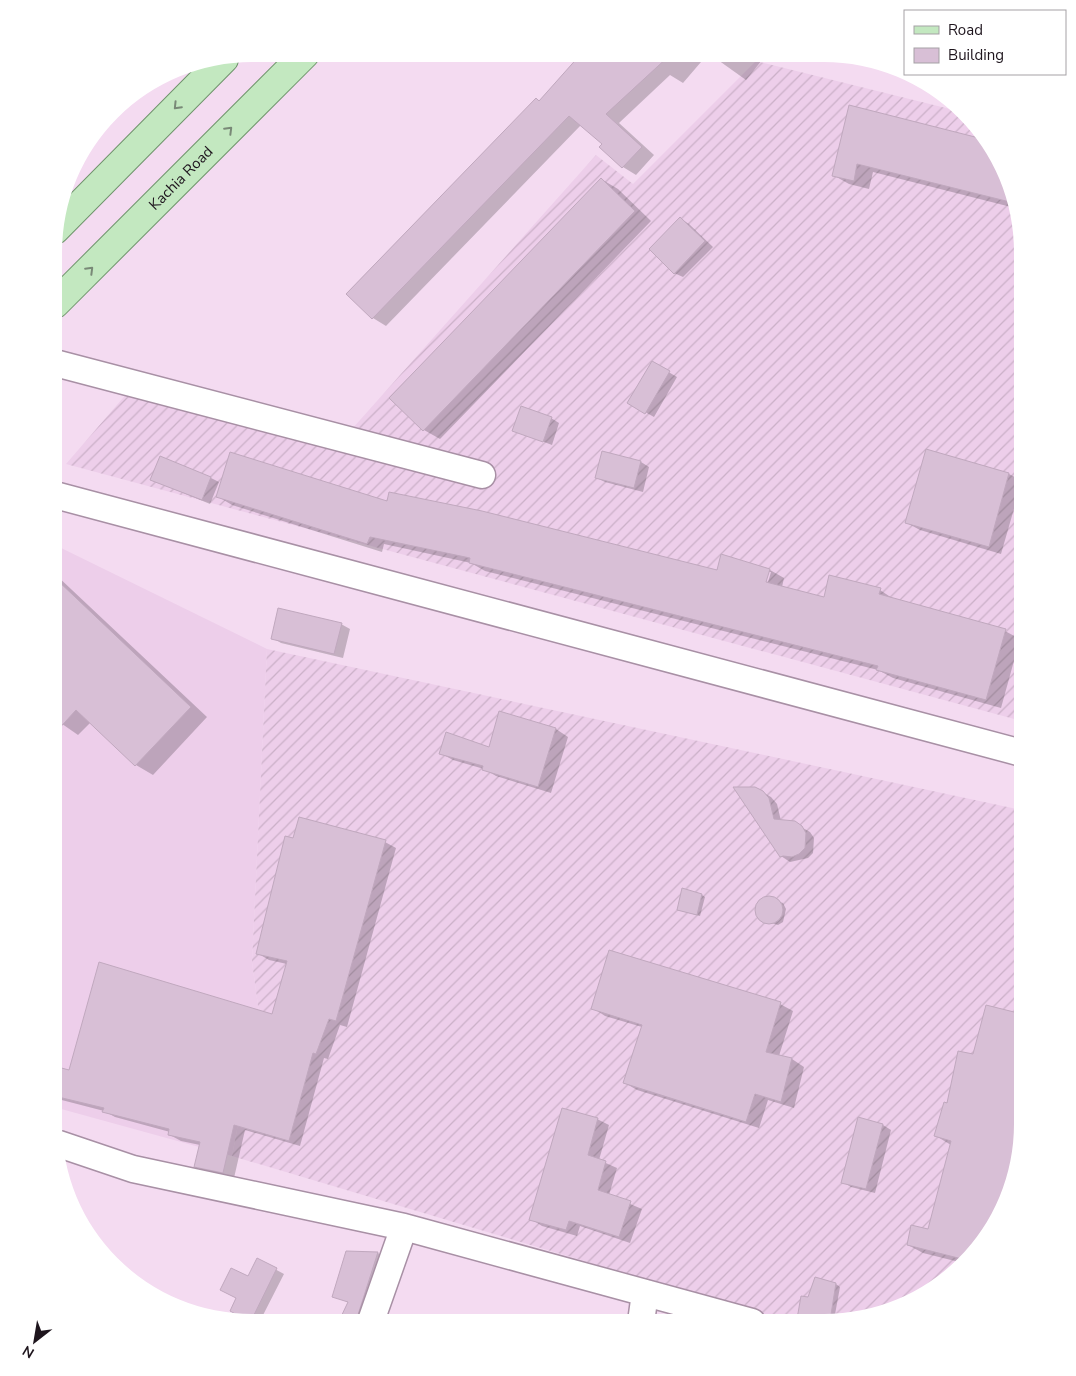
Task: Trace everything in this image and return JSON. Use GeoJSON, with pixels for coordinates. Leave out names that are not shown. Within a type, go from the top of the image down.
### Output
{"type":"FeatureCollection","features":[{"type":"Feature","properties":{"kind":"main road","name":"Kachia Road"},"geometry":{"type":"LineString","coordinates":[[62,297],[297,62]]}},
{"type":"Feature","properties":{"kind":"main road"},"geometry":{"type":"LineString","coordinates":[[65,221],[217,66]]}},
{"type":"Feature","properties":{"kind":"street"},"geometry":{"type":"LineString","coordinates":[[62,365],[482,475]]}},
{"type":"Feature","properties":{"kind":"street"},"geometry":{"type":"LineString","coordinates":[[62,497],[1014,751]]}},
{"type":"Feature","properties":{"kind":"street"},"geometry":{"type":"LineString","coordinates":[[64,1146],[133,1169],[404,1227],[720,1314]]}},
{"type":"Feature","properties":{"kind":"street"},"geometry":{"type":"LineString","coordinates":[[373,1314],[404,1227]]}},
{"type":"Feature","properties":{"kind":"street"},"geometry":{"type":"LineString","coordinates":[[642,1314],[645,1293]]}},
{"type":"Feature","properties":{"kind":"shaded area"},"geometry":{"type":"Polygon","coordinates":[[[755,62],[947,108],[974,137],[994,169],[1007,203],[1014,253],[1014,719],[66,464],[129,391],[344,438],[596,155],[633,184],[755,62]]]}},
{"type":"Feature","properties":{"kind":"shaded area"},"geometry":{"type":"Polygon","coordinates":[[[62,548],[267,649],[252,962],[259,1013],[232,1156],[62,1109],[62,548]]]}},
{"type":"Feature","properties":{"kind":"shaded area"},"geometry":{"type":"Polygon","coordinates":[[[267,649],[1014,808],[1014,1123],[1007,1173],[994,1207],[974,1239],[949,1266],[918,1288],[896,1299],[860,1310],[823,1314],[762,1314],[232,1156],[259,1013],[252,962],[267,649]]]}},
{"type":"Feature","properties":{"kind":"building"},"geometry":{"type":"Polygon","coordinates":[[[574,62],[662,62],[606,114],[642,147],[622,168],[599,147],[602,144],[569,116],[372,319],[346,294],[536,98],[539,101],[574,62]]]}},
{"type":"Feature","properties":{"kind":"building"},"geometry":{"type":"Polygon","coordinates":[[[849,105],[974,137],[994,169],[1006,201],[857,164],[854,181],[832,176],[849,105]]]}},
{"type":"Feature","properties":{"kind":"building"},"geometry":{"type":"Polygon","coordinates":[[[601,178],[635,211],[423,431],[389,398],[601,178]]]}},
{"type":"Feature","properties":{"kind":"building"},"geometry":{"type":"Polygon","coordinates":[[[680,217],[705,241],[674,274],[649,249],[680,217]]]}},
{"type":"Feature","properties":{"kind":"building"},"geometry":{"type":"Polygon","coordinates":[[[652,361],[670,371],[645,414],[627,403],[652,361]]]}},
{"type":"Feature","properties":{"kind":"building"},"geometry":{"type":"Polygon","coordinates":[[[521,406],[552,417],[543,442],[512,431],[521,406]]]}},
{"type":"Feature","properties":{"kind":"building"},"geometry":{"type":"Polygon","coordinates":[[[926,449],[1009,473],[989,547],[905,523],[926,449]]]}},
{"type":"Feature","properties":{"kind":"building"},"geometry":{"type":"Polygon","coordinates":[[[602,451],[641,461],[634,488],[595,478],[602,451]]]}},
{"type":"Feature","properties":{"kind":"building"},"geometry":{"type":"Polygon","coordinates":[[[230,452],[387,501],[389,492],[482,511],[717,570],[721,554],[770,569],[766,582],[824,597],[829,575],[881,588],[879,594],[1006,629],[986,700],[876,670],[878,666],[469,563],[470,558],[370,537],[367,544],[216,497],[230,452]]]}},
{"type":"Feature","properties":{"kind":"building"},"geometry":{"type":"Polygon","coordinates":[[[160,456],[211,477],[202,500],[150,480],[160,456]]]}},
{"type":"Feature","properties":{"kind":"building"},"geometry":{"type":"Polygon","coordinates":[[[62,585],[191,707],[135,766],[76,710],[62,725],[62,585]]]}},
{"type":"Feature","properties":{"kind":"building"},"geometry":{"type":"Polygon","coordinates":[[[278,608],[342,623],[334,654],[271,639],[278,608]]]}},
{"type":"Feature","properties":{"kind":"building"},"geometry":{"type":"Polygon","coordinates":[[[499,711],[556,728],[538,787],[482,770],[483,766],[439,754],[446,732],[489,747],[499,711]]]}},
{"type":"Feature","properties":{"kind":"building"},"geometry":{"type":"Polygon","coordinates":[[[733,787],[755,787],[763,791],[769,798],[774,819],[795,821],[802,826],[806,833],[805,848],[799,854],[792,857],[780,857],[733,787]]]}},
{"type":"Feature","properties":{"kind":"building"},"geometry":{"type":"Polygon","coordinates":[[[299,817],[386,840],[336,1021],[329,1019],[316,1054],[313,1053],[289,1141],[234,1125],[223,1173],[194,1167],[200,1142],[168,1135],[169,1129],[102,1112],[104,1108],[62,1098],[62,1068],[69,1070],[99,962],[272,1014],[287,961],[256,954],[285,836],[293,838],[299,817]]]}},
{"type":"Feature","properties":{"kind":"building"},"geometry":{"type":"Polygon","coordinates":[[[682,888],[702,894],[697,915],[677,910],[682,888]]]}},
{"type":"Feature","properties":{"kind":"building"},"geometry":{"type":"Polygon","coordinates":[[[769,896],[779,900],[783,910],[779,920],[769,924],[759,920],[755,910],[759,900],[769,896]]]}},
{"type":"Feature","properties":{"kind":"building"},"geometry":{"type":"Polygon","coordinates":[[[609,950],[781,1002],[766,1052],[792,1058],[781,1102],[755,1094],[746,1122],[623,1083],[642,1025],[591,1009],[609,950]]]}},
{"type":"Feature","properties":{"kind":"building"},"geometry":{"type":"Polygon","coordinates":[[[986,1005],[1014,1012],[1014,1123],[1010,1160],[994,1207],[974,1239],[958,1258],[907,1245],[911,1225],[928,1229],[951,1141],[934,1136],[944,1102],[947,1103],[958,1051],[973,1054],[986,1005]]]}},
{"type":"Feature","properties":{"kind":"building"},"geometry":{"type":"Polygon","coordinates":[[[562,1108],[598,1118],[588,1155],[606,1161],[598,1190],[631,1201],[619,1237],[569,1221],[566,1230],[529,1220],[562,1108]]]}},
{"type":"Feature","properties":{"kind":"building"},"geometry":{"type":"Polygon","coordinates":[[[858,1117],[883,1124],[866,1189],[841,1183],[858,1117]]]}},
{"type":"Feature","properties":{"kind":"building"},"geometry":{"type":"Polygon","coordinates":[[[346,1251],[378,1252],[358,1314],[342,1314],[348,1302],[332,1297],[346,1251]]]}},
{"type":"Feature","properties":{"kind":"building"},"geometry":{"type":"Polygon","coordinates":[[[257,1258],[277,1268],[254,1314],[232,1312],[230,1311],[236,1298],[220,1290],[231,1268],[248,1276],[257,1258]]]}},
{"type":"Feature","properties":{"kind":"building"},"geometry":{"type":"Polygon","coordinates":[[[815,1277],[836,1283],[831,1313],[798,1314],[801,1296],[808,1297],[815,1277]]]}}]}
